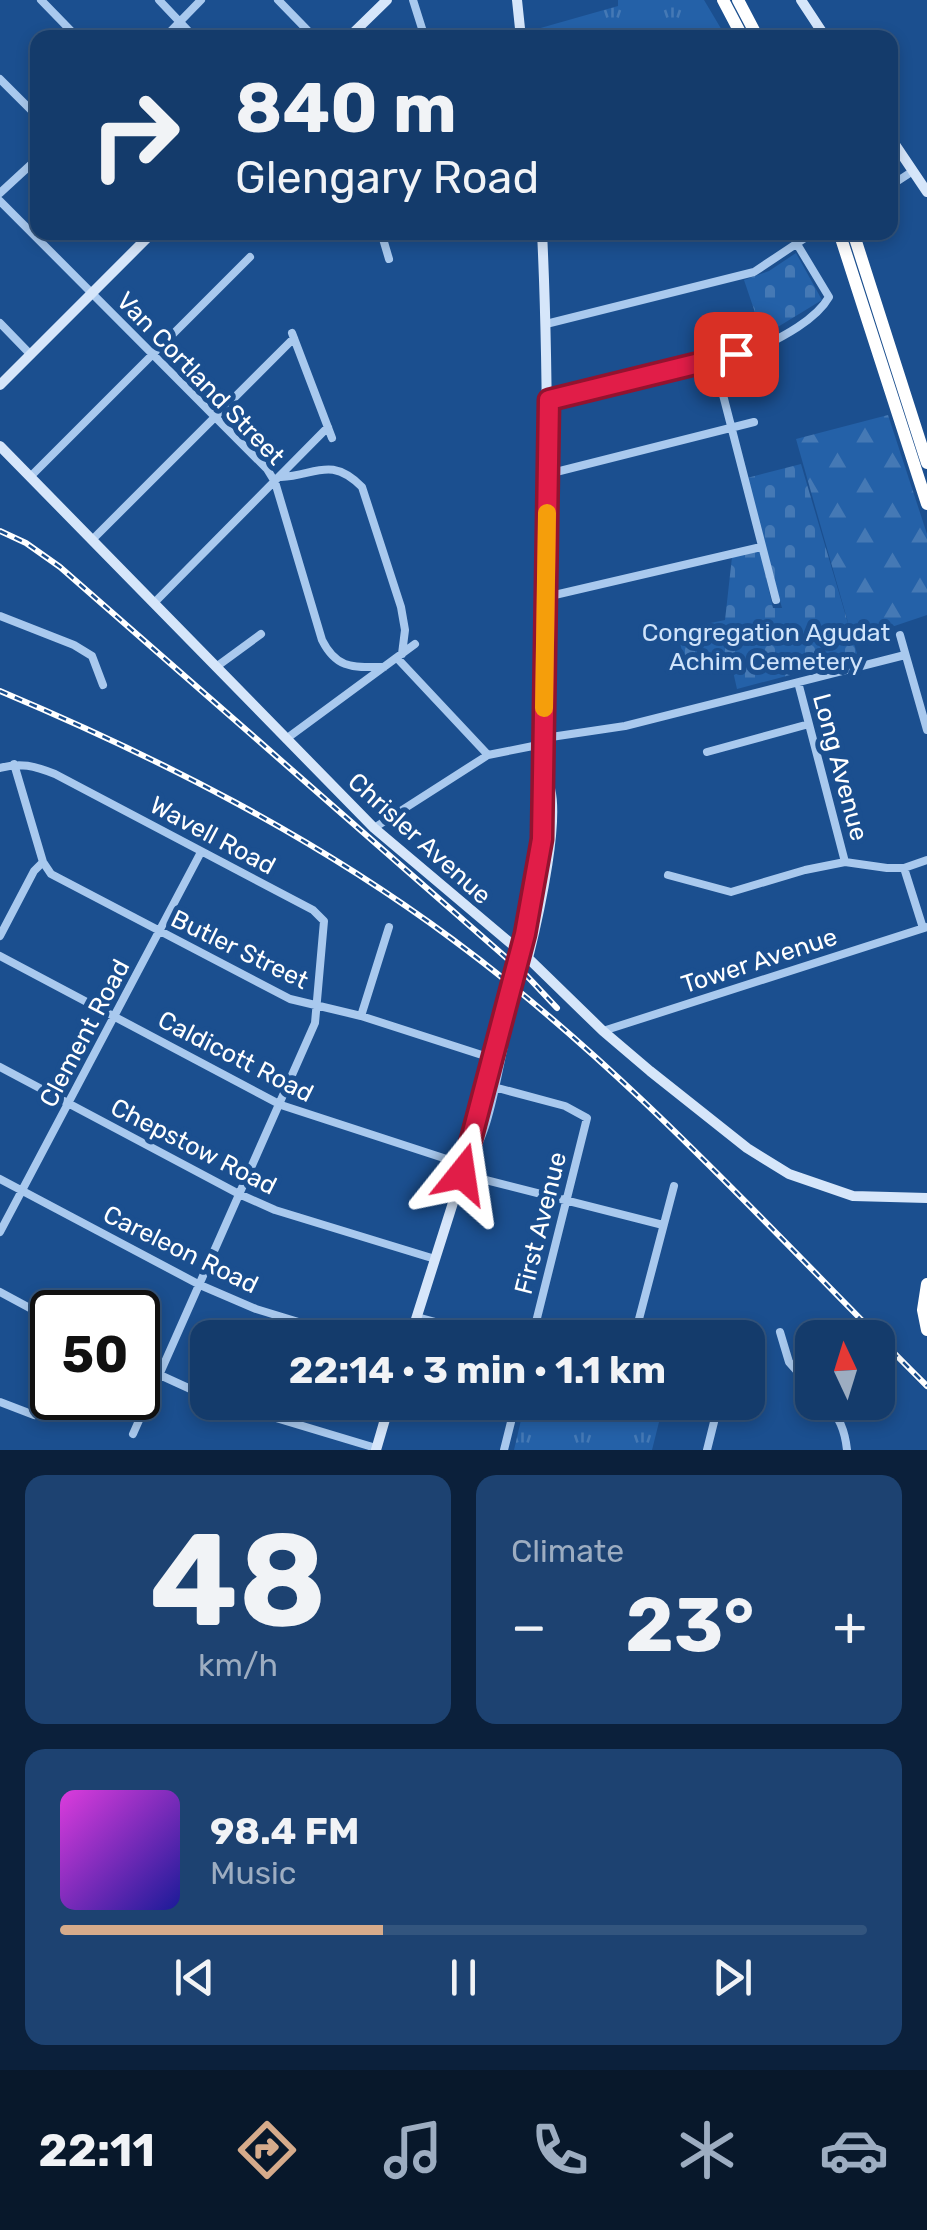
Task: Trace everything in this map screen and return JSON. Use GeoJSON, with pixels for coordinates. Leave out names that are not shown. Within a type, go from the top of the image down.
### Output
{"type":"FeatureCollection","features":[{"type":"Feature","properties":{"kind":"highway"},"geometry":{"type":"LineString","coordinates":[[723,0],[739,30]]}},
{"type":"Feature","properties":{"kind":"highway"},"geometry":{"type":"LineString","coordinates":[[738,0],[754,30]]}},
{"type":"Feature","properties":{"kind":"highway"},"geometry":{"type":"LineString","coordinates":[[842,240],[927,504]]}},
{"type":"Feature","properties":{"kind":"highway"},"geometry":{"type":"LineString","coordinates":[[857,240],[927,463]]}},
{"type":"Feature","properties":{"kind":"highway"},"geometry":{"type":"LineString","coordinates":[[927,1284],[923,1310],[927,1330]]}},
{"type":"Feature","properties":{"kind":"main road"},"geometry":{"type":"LineString","coordinates":[[356,30],[386,0]]}},
{"type":"Feature","properties":{"kind":"main road"},"geometry":{"type":"LineString","coordinates":[[517,0],[520,30]]}},
{"type":"Feature","properties":{"kind":"main road"},"geometry":{"type":"LineString","coordinates":[[801,0],[821,30]]}},
{"type":"Feature","properties":{"kind":"main road"},"geometry":{"type":"LineString","coordinates":[[898,148],[927,192]]}},
{"type":"Feature","properties":{"kind":"main road"},"geometry":{"type":"LineString","coordinates":[[0,384],[144,240]]}},
{"type":"Feature","properties":{"kind":"main road"},"geometry":{"type":"LineString","coordinates":[[416,1320],[525,934],[542,839],[549,400],[542,240]]}},
{"type":"Feature","properties":{"kind":"main road","name":"Chrisler Avenue"},"geometry":{"type":"LineString","coordinates":[[0,446],[374,828],[528,958],[628,1052],[747,1148],[788,1174],[854,1196],[924,1198]]}},
{"type":"Feature","properties":{"kind":"main road"},"geometry":{"type":"LineString","coordinates":[[528,958],[549,843],[551,787],[544,778]]}},
{"type":"Feature","properties":{"kind":"main road"},"geometry":{"type":"LineString","coordinates":[[376,1449],[385,1420]]}},
{"type":"Feature","properties":{"kind":"street"},"geometry":{"type":"LineString","coordinates":[[40,0],[70,30]]}},
{"type":"Feature","properties":{"kind":"street"},"geometry":{"type":"LineString","coordinates":[[159,0],[188,30]]}},
{"type":"Feature","properties":{"kind":"street"},"geometry":{"type":"LineString","coordinates":[[171,30],[200,0]]}},
{"type":"Feature","properties":{"kind":"street"},"geometry":{"type":"LineString","coordinates":[[278,0],[307,30]]}},
{"type":"Feature","properties":{"kind":"street"},"geometry":{"type":"LineString","coordinates":[[413,0],[422,30]]}},
{"type":"Feature","properties":{"kind":"street"},"geometry":{"type":"LineString","coordinates":[[0,79],[30,109]]}},
{"type":"Feature","properties":{"kind":"street"},"geometry":{"type":"LineString","coordinates":[[0,194],[30,166]]}},
{"type":"Feature","properties":{"kind":"street"},"geometry":{"type":"LineString","coordinates":[[898,180],[913,170]]}},
{"type":"Feature","properties":{"kind":"street","name":"Van Cortland Street"},"geometry":{"type":"LineString","coordinates":[[0,201],[30,232]]}},
{"type":"Feature","properties":{"kind":"street","name":"Van Cortland Street"},"geometry":{"type":"LineString","coordinates":[[38,240],[278,479],[322,640],[330,656],[346,666],[356,688]]}},
{"type":"Feature","properties":{"kind":"street"},"geometry":{"type":"LineString","coordinates":[[383,240],[389,260]]}},
{"type":"Feature","properties":{"kind":"street"},"geometry":{"type":"LineString","coordinates":[[546,324],[754,272],[803,240]]}},
{"type":"Feature","properties":{"kind":"street"},"geometry":{"type":"LineString","coordinates":[[549,400],[758,349],[777,340],[823,308],[829,297],[798,244]]}},
{"type":"Feature","properties":{"kind":"street"},"geometry":{"type":"LineString","coordinates":[[30,477],[250,257]]}},
{"type":"Feature","properties":{"kind":"street"},"geometry":{"type":"LineString","coordinates":[[0,324],[31,355]]}},
{"type":"Feature","properties":{"kind":"street"},"geometry":{"type":"LineString","coordinates":[[93,539],[293,336],[332,438]]}},
{"type":"Feature","properties":{"kind":"street"},"geometry":{"type":"LineString","coordinates":[[714,360],[776,600]]}},
{"type":"Feature","properties":{"kind":"street"},"geometry":{"type":"LineString","coordinates":[[548,474],[754,422]]}},
{"type":"Feature","properties":{"kind":"street"},"geometry":{"type":"LineString","coordinates":[[154,603],[328,428]]}},
{"type":"Feature","properties":{"kind":"street"},"geometry":{"type":"LineString","coordinates":[[278,479],[326,468],[352,477],[362,488],[401,607],[405,630],[399,656]]}},
{"type":"Feature","properties":{"kind":"street"},"geometry":{"type":"LineString","coordinates":[[546,597],[762,548]]}},
{"type":"Feature","properties":{"kind":"street"},"geometry":{"type":"LineString","coordinates":[[0,616],[92,656],[103,685]]}},
{"type":"Feature","properties":{"kind":"street"},"geometry":{"type":"LineString","coordinates":[[216,667],[261,634]]}},
{"type":"Feature","properties":{"kind":"street"},"geometry":{"type":"LineString","coordinates":[[900,635],[927,730]]}},
{"type":"Feature","properties":{"kind":"street"},"geometry":{"type":"LineString","coordinates":[[286,739],[415,644]]}},
{"type":"Feature","properties":{"kind":"street"},"geometry":{"type":"LineString","coordinates":[[374,828],[488,755],[543,744],[550,737],[625,726],[906,654]]}},
{"type":"Feature","properties":{"kind":"street"},"geometry":{"type":"LineString","coordinates":[[399,656],[488,755]]}},
{"type":"Feature","properties":{"kind":"street"},"geometry":{"type":"LineString","coordinates":[[346,666],[384,667]]}},
{"type":"Feature","properties":{"kind":"street","name":"Long Avenue"},"geometry":{"type":"LineString","coordinates":[[798,682],[845,862]]}},
{"type":"Feature","properties":{"kind":"street"},"geometry":{"type":"LineString","coordinates":[[707,752],[808,724]]}},
{"type":"Feature","properties":{"kind":"street"},"geometry":{"type":"LineString","coordinates":[[0,768],[14,764],[43,862],[34,871],[0,936]]}},
{"type":"Feature","properties":{"kind":"street","name":"Wavell Road"},"geometry":{"type":"LineString","coordinates":[[14,764],[36,766],[55,774],[320,916],[324,929],[318,1008]]}},
{"type":"Feature","properties":{"kind":"street","name":"Clement Road"},"geometry":{"type":"LineString","coordinates":[[0,1232],[202,852]]}},
{"type":"Feature","properties":{"kind":"street"},"geometry":{"type":"LineString","coordinates":[[668,876],[732,892],[845,862],[870,868],[904,868],[927,860]]}},
{"type":"Feature","properties":{"kind":"street","name":"Butler Street"},"geometry":{"type":"LineString","coordinates":[[43,862],[51,874],[290,999],[361,1016],[485,1056],[462,1167]]}},
{"type":"Feature","properties":{"kind":"street"},"geometry":{"type":"LineString","coordinates":[[904,868],[925,927]]}},
{"type":"Feature","properties":{"kind":"street"},"geometry":{"type":"LineString","coordinates":[[361,1016],[390,927]]}},
{"type":"Feature","properties":{"kind":"street","name":"Tower Avenue"},"geometry":{"type":"LineString","coordinates":[[603,1031],[925,927]]}},
{"type":"Feature","properties":{"kind":"street","name":"Caldicott Road"},"geometry":{"type":"LineString","coordinates":[[0,956],[281,1105],[566,1202],[663,1225]]}},
{"type":"Feature","properties":{"kind":"street"},"geometry":{"type":"LineString","coordinates":[[160,1372],[281,1105],[318,1008]]}},
{"type":"Feature","properties":{"kind":"street"},"geometry":{"type":"LineString","coordinates":[[462,1167],[474,1155],[504,1046]]}},
{"type":"Feature","properties":{"kind":"street","name":"Chepstow Road"},"geometry":{"type":"LineString","coordinates":[[0,1068],[275,1210],[435,1260]]}},
{"type":"Feature","properties":{"kind":"street","name":"First Avenue"},"geometry":{"type":"LineString","coordinates":[[494,1087],[565,1106],[587,1118],[536,1320]]}},
{"type":"Feature","properties":{"kind":"street","name":"Careleon Road"},"geometry":{"type":"LineString","coordinates":[[0,1178],[200,1285],[292,1320]]}},
{"type":"Feature","properties":{"kind":"street"},"geometry":{"type":"LineString","coordinates":[[639,1320],[674,1186]]}},
{"type":"Feature","properties":{"kind":"street"},"geometry":{"type":"LineString","coordinates":[[0,1292],[30,1308]]}},
{"type":"Feature","properties":{"kind":"street"},"geometry":{"type":"LineString","coordinates":[[417,1317],[428,1320]]}},
{"type":"Feature","properties":{"kind":"street"},"geometry":{"type":"LineString","coordinates":[[780,1332],[795,1368]]}},
{"type":"Feature","properties":{"kind":"street"},"geometry":{"type":"LineString","coordinates":[[160,1377],[190,1389]]}},
{"type":"Feature","properties":{"kind":"street"},"geometry":{"type":"LineString","coordinates":[[0,1402],[30,1413]]}},
{"type":"Feature","properties":{"kind":"street"},"geometry":{"type":"LineString","coordinates":[[133,1434],[139,1420]]}},
{"type":"Feature","properties":{"kind":"street"},"geometry":{"type":"LineString","coordinates":[[282,1420],[376,1449]]}},
{"type":"Feature","properties":{"kind":"street"},"geometry":{"type":"LineString","coordinates":[[504,1450],[512,1420]]}},
{"type":"Feature","properties":{"kind":"street"},"geometry":{"type":"LineString","coordinates":[[707,1450],[714,1420]]}},
{"type":"Feature","properties":{"kind":"street"},"geometry":{"type":"LineString","coordinates":[[839,1420],[847,1450]]}},
{"type":"Feature","properties":{"kind":"green space"},"geometry":{"type":"Polygon","coordinates":[[[618,0],[704,0],[722,30],[534,30],[618,6],[618,0]]]}},
{"type":"Feature","properties":{"kind":"green space"},"geometry":{"type":"Polygon","coordinates":[[[796,253],[822,300],[763,336],[744,280],[769,271],[796,253]]]}},
{"type":"Feature","properties":{"kind":"green space"},"geometry":{"type":"Polygon","coordinates":[[[888,415],[927,534],[927,615],[853,640],[796,439],[888,415]]]}},
{"type":"Feature","properties":{"kind":"green space","name":"Congregation Agudat Achim Cemetery"},"geometry":{"type":"Polygon","coordinates":[[[801,464],[858,657],[737,689],[730,658],[686,668],[677,630],[725,620],[732,557],[760,551],[773,608],[782,608],[747,478],[801,464]]]}},
{"type":"Feature","properties":{"kind":"green space"},"geometry":{"type":"Polygon","coordinates":[[[521,1420],[659,1422],[652,1450],[514,1450],[521,1420]]]}},
{"type":"Feature","properties":{"kind":"railway"},"geometry":{"type":"LineString","coordinates":[[0,531],[26,543],[60,567],[526,975],[557,1008]]}},
{"type":"Feature","properties":{"kind":"railway"},"geometry":{"type":"LineString","coordinates":[[0,691],[234,801],[345,866],[452,939],[516,989],[639,1097],[927,1386]]}},
{"type":"Feature","properties":{"kind":"slow traffic"},"geometry":{"type":"LineString","coordinates":[[544,708],[547,513]]}},
{"type":"Feature","properties":{"kind":"route"},"geometry":{"type":"LineString","coordinates":[[462,1174],[525,934],[542,839],[549,400],[736,354]]}}]}
